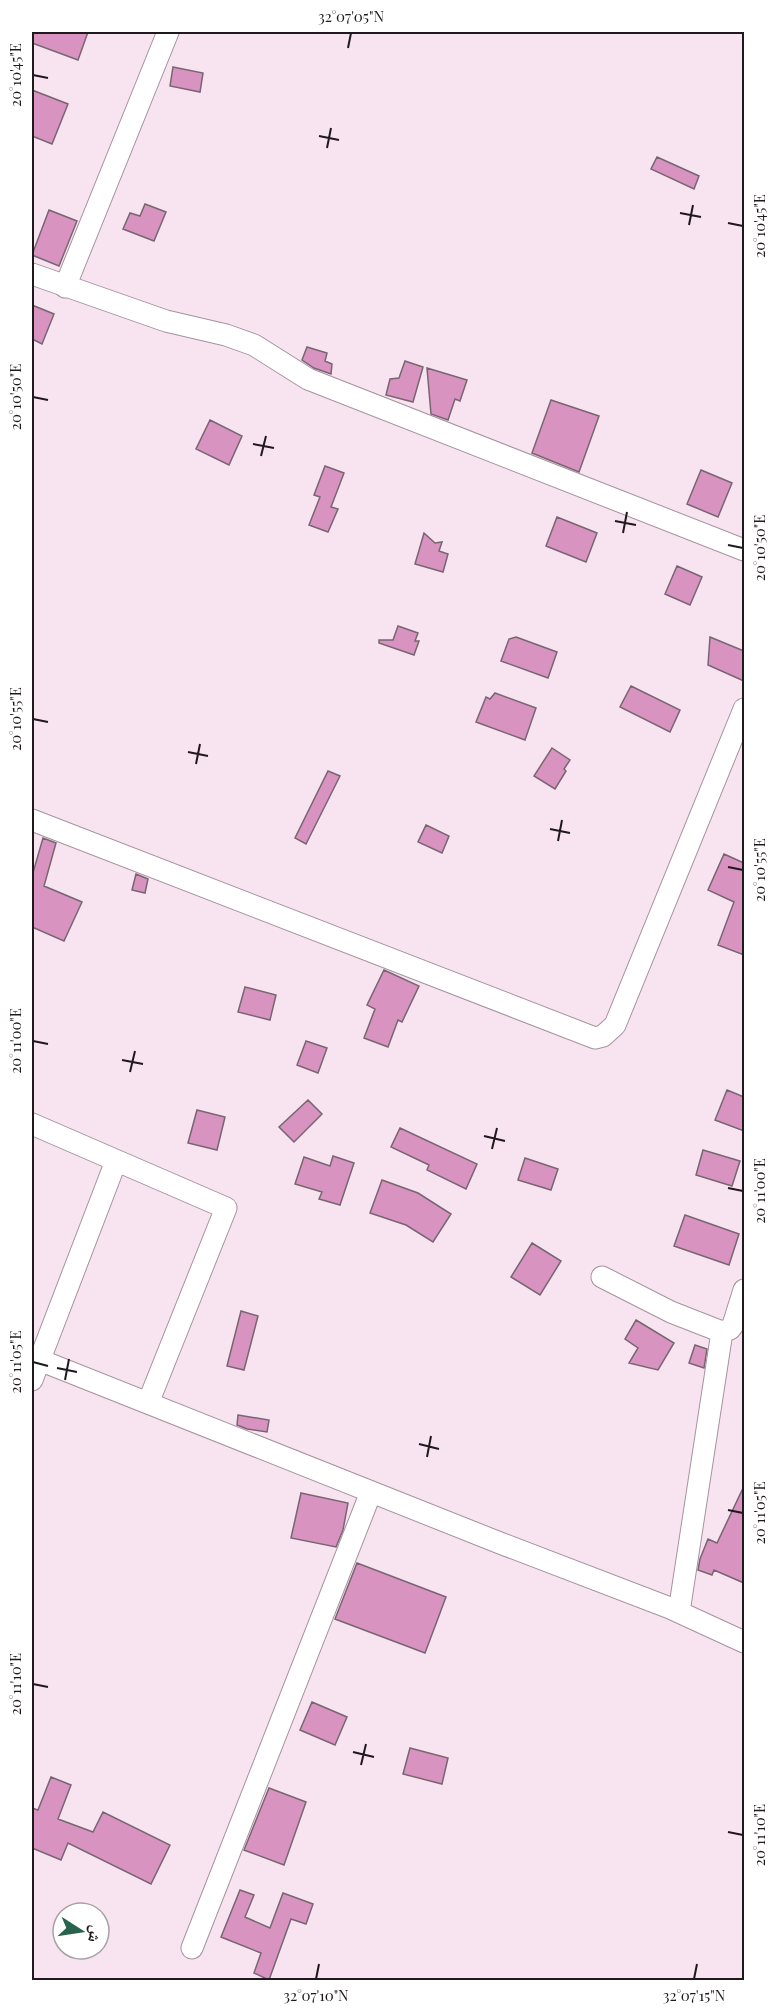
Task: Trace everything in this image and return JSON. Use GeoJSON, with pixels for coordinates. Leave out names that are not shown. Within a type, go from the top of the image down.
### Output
{"type":"FeatureCollection","features":[{"type":"Feature","properties":{"kind":"street"},"geometry":{"type":"LineString","coordinates":[[65,287],[168,32]]}},
{"type":"Feature","properties":{"kind":"street"},"geometry":{"type":"LineString","coordinates":[[32,274],[166,321],[226,335],[254,345],[308,379],[744,550]]}},
{"type":"Feature","properties":{"kind":"street"},"geometry":{"type":"LineString","coordinates":[[32,819],[595,1038],[603,1036],[615,1025],[744,709]]}},
{"type":"Feature","properties":{"kind":"street"},"geometry":{"type":"LineString","coordinates":[[32,1124],[226,1208],[148,1403]]}},
{"type":"Feature","properties":{"kind":"street"},"geometry":{"type":"LineString","coordinates":[[32,1380],[36,1358],[116,1161]]}},
{"type":"Feature","properties":{"kind":"street"},"geometry":{"type":"LineString","coordinates":[[602,1277],[671,1312],[722,1332],[733,1325],[744,1290]]}},
{"type":"Feature","properties":{"kind":"street"},"geometry":{"type":"LineString","coordinates":[[679,1612],[722,1332]]}},
{"type":"Feature","properties":{"kind":"street"},"geometry":{"type":"LineString","coordinates":[[36,1358],[679,1612],[744,1642]]}},
{"type":"Feature","properties":{"kind":"street"},"geometry":{"type":"LineString","coordinates":[[192,1948],[371,1492]]}},
{"type":"Feature","properties":{"kind":"building"},"geometry":{"type":"Polygon","coordinates":[[[32,32],[88,32],[78,60],[32,43],[32,32]]]}},
{"type":"Feature","properties":{"kind":"building"},"geometry":{"type":"Polygon","coordinates":[[[173,67],[203,73],[200,92],[170,86],[173,67]]]}},
{"type":"Feature","properties":{"kind":"building"},"geometry":{"type":"Polygon","coordinates":[[[32,90],[68,104],[52,144],[32,136],[32,90]]]}},
{"type":"Feature","properties":{"kind":"building"},"geometry":{"type":"Polygon","coordinates":[[[657,157],[699,176],[694,189],[651,169],[657,157]]]}},
{"type":"Feature","properties":{"kind":"building"},"geometry":{"type":"Polygon","coordinates":[[[145,204],[166,212],[154,241],[123,229],[130,213],[140,216],[145,204]]]}},
{"type":"Feature","properties":{"kind":"building"},"geometry":{"type":"Polygon","coordinates":[[[49,210],[77,221],[59,266],[32,255],[49,210]]]}},
{"type":"Feature","properties":{"kind":"building"},"geometry":{"type":"Polygon","coordinates":[[[32,305],[54,314],[42,344],[32,339],[32,305]]]}},
{"type":"Feature","properties":{"kind":"building"},"geometry":{"type":"Polygon","coordinates":[[[307,347],[327,353],[325,361],[332,364],[331,374],[314,368],[302,360],[307,347]]]}},
{"type":"Feature","properties":{"kind":"building"},"geometry":{"type":"Polygon","coordinates":[[[405,361],[423,367],[413,402],[386,395],[390,379],[399,378],[405,361]]]}},
{"type":"Feature","properties":{"kind":"building"},"geometry":{"type":"Polygon","coordinates":[[[427,368],[467,380],[460,401],[455,399],[448,420],[431,414],[427,368]]]}},
{"type":"Feature","properties":{"kind":"building"},"geometry":{"type":"Polygon","coordinates":[[[551,400],[599,416],[579,472],[532,453],[551,400]]]}},
{"type":"Feature","properties":{"kind":"building"},"geometry":{"type":"Polygon","coordinates":[[[210,420],[242,436],[229,465],[196,449],[210,420]]]}},
{"type":"Feature","properties":{"kind":"building"},"geometry":{"type":"Polygon","coordinates":[[[325,466],[344,473],[331,507],[338,509],[328,532],[309,525],[320,497],[314,495],[325,466]]]}},
{"type":"Feature","properties":{"kind":"building"},"geometry":{"type":"Polygon","coordinates":[[[701,470],[732,483],[718,517],[687,504],[701,470]]]}},
{"type":"Feature","properties":{"kind":"building"},"geometry":{"type":"Polygon","coordinates":[[[557,517],[597,533],[586,562],[546,546],[557,517]]]}},
{"type":"Feature","properties":{"kind":"building"},"geometry":{"type":"Polygon","coordinates":[[[424,533],[435,543],[442,542],[439,551],[448,554],[443,572],[415,564],[424,533]]]}},
{"type":"Feature","properties":{"kind":"building"},"geometry":{"type":"Polygon","coordinates":[[[677,566],[702,577],[690,605],[665,594],[677,566]]]}},
{"type":"Feature","properties":{"kind":"building"},"geometry":{"type":"Polygon","coordinates":[[[398,626],[418,633],[415,641],[419,641],[414,655],[379,643],[379,640],[393,640],[398,626]]]}},
{"type":"Feature","properties":{"kind":"building"},"geometry":{"type":"Polygon","coordinates":[[[516,637],[557,652],[548,678],[501,661],[509,639],[516,637]]]}},
{"type":"Feature","properties":{"kind":"building"},"geometry":{"type":"Polygon","coordinates":[[[710,637],[744,651],[744,681],[708,665],[710,637]]]}},
{"type":"Feature","properties":{"kind":"building"},"geometry":{"type":"Polygon","coordinates":[[[631,686],[680,710],[670,732],[620,707],[631,686]]]}},
{"type":"Feature","properties":{"kind":"building"},"geometry":{"type":"Polygon","coordinates":[[[495,693],[536,708],[525,740],[476,722],[486,697],[490,699],[495,693]]]}},
{"type":"Feature","properties":{"kind":"building"},"geometry":{"type":"Polygon","coordinates":[[[552,748],[570,760],[555,789],[534,776],[552,748]]]}},
{"type":"Feature","properties":{"kind":"building"},"geometry":{"type":"Polygon","coordinates":[[[328,771],[340,776],[306,844],[295,838],[328,771]]]}},
{"type":"Feature","properties":{"kind":"building"},"geometry":{"type":"Polygon","coordinates":[[[426,825],[449,836],[442,853],[418,842],[426,825]]]}},
{"type":"Feature","properties":{"kind":"building"},"geometry":{"type":"Polygon","coordinates":[[[43,838],[56,843],[44,886],[82,902],[64,941],[32,927],[32,876],[43,838]]]}},
{"type":"Feature","properties":{"kind":"building"},"geometry":{"type":"Polygon","coordinates":[[[724,854],[744,863],[744,955],[718,945],[734,902],[708,890],[724,854]]]}},
{"type":"Feature","properties":{"kind":"building"},"geometry":{"type":"Polygon","coordinates":[[[136,874],[148,879],[145,893],[132,890],[136,874]]]}},
{"type":"Feature","properties":{"kind":"building"},"geometry":{"type":"Polygon","coordinates":[[[384,970],[419,986],[402,1022],[398,1020],[388,1047],[364,1038],[375,1009],[367,1005],[384,970]]]}},
{"type":"Feature","properties":{"kind":"building"},"geometry":{"type":"Polygon","coordinates":[[[245,987],[276,995],[270,1020],[238,1012],[245,987]]]}},
{"type":"Feature","properties":{"kind":"building"},"geometry":{"type":"Polygon","coordinates":[[[306,1041],[327,1048],[318,1073],[297,1065],[306,1041]]]}},
{"type":"Feature","properties":{"kind":"building"},"geometry":{"type":"Polygon","coordinates":[[[727,1090],[744,1097],[744,1131],[715,1120],[727,1090]]]}},
{"type":"Feature","properties":{"kind":"building"},"geometry":{"type":"Polygon","coordinates":[[[308,1100],[322,1114],[294,1142],[279,1127],[308,1100]]]}},
{"type":"Feature","properties":{"kind":"building"},"geometry":{"type":"Polygon","coordinates":[[[197,1110],[225,1117],[217,1150],[188,1143],[197,1110]]]}},
{"type":"Feature","properties":{"kind":"building"},"geometry":{"type":"Polygon","coordinates":[[[400,1128],[477,1164],[466,1189],[427,1170],[429,1165],[391,1147],[400,1128]]]}},
{"type":"Feature","properties":{"kind":"building"},"geometry":{"type":"Polygon","coordinates":[[[703,1150],[740,1161],[732,1186],[696,1175],[703,1150]]]}},
{"type":"Feature","properties":{"kind":"building"},"geometry":{"type":"Polygon","coordinates":[[[333,1156],[354,1163],[340,1205],[319,1199],[322,1192],[295,1184],[304,1157],[330,1166],[333,1156]]]}},
{"type":"Feature","properties":{"kind":"building"},"geometry":{"type":"Polygon","coordinates":[[[525,1158],[558,1169],[551,1190],[518,1180],[525,1158]]]}},
{"type":"Feature","properties":{"kind":"building"},"geometry":{"type":"Polygon","coordinates":[[[382,1180],[418,1193],[451,1214],[433,1242],[406,1225],[370,1213],[382,1180]]]}},
{"type":"Feature","properties":{"kind":"building"},"geometry":{"type":"Polygon","coordinates":[[[685,1215],[739,1234],[729,1265],[674,1246],[685,1215]]]}},
{"type":"Feature","properties":{"kind":"building"},"geometry":{"type":"Polygon","coordinates":[[[532,1243],[561,1261],[540,1295],[511,1277],[532,1243]]]}},
{"type":"Feature","properties":{"kind":"building"},"geometry":{"type":"Polygon","coordinates":[[[241,1311],[258,1316],[244,1370],[227,1366],[241,1311]]]}},
{"type":"Feature","properties":{"kind":"building"},"geometry":{"type":"Polygon","coordinates":[[[636,1320],[674,1343],[658,1370],[629,1363],[638,1348],[625,1339],[636,1320]]]}},
{"type":"Feature","properties":{"kind":"building"},"geometry":{"type":"Polygon","coordinates":[[[695,1345],[707,1349],[704,1368],[689,1363],[695,1345]]]}},
{"type":"Feature","properties":{"kind":"building"},"geometry":{"type":"Polygon","coordinates":[[[238,1415],[269,1420],[267,1432],[237,1425],[238,1415]]]}},
{"type":"Feature","properties":{"kind":"building"},"geometry":{"type":"Polygon","coordinates":[[[744,1486],[744,1583],[714,1570],[712,1575],[698,1570],[708,1539],[717,1543],[744,1486]]]}},
{"type":"Feature","properties":{"kind":"building"},"geometry":{"type":"Polygon","coordinates":[[[301,1493],[348,1503],[343,1530],[336,1547],[291,1538],[301,1493]]]}},
{"type":"Feature","properties":{"kind":"building"},"geometry":{"type":"Polygon","coordinates":[[[357,1563],[446,1597],[425,1653],[335,1619],[357,1563]]]}},
{"type":"Feature","properties":{"kind":"building"},"geometry":{"type":"Polygon","coordinates":[[[312,1702],[347,1717],[335,1745],[300,1730],[312,1702]]]}},
{"type":"Feature","properties":{"kind":"building"},"geometry":{"type":"Polygon","coordinates":[[[410,1748],[448,1758],[442,1784],[403,1774],[410,1748]]]}},
{"type":"Feature","properties":{"kind":"building"},"geometry":{"type":"Polygon","coordinates":[[[51,1777],[71,1785],[58,1819],[93,1832],[103,1812],[170,1845],[151,1884],[68,1843],[61,1860],[32,1848],[32,1808],[38,1810],[51,1777]]]}},
{"type":"Feature","properties":{"kind":"building"},"geometry":{"type":"Polygon","coordinates":[[[269,1788],[306,1802],[284,1865],[244,1850],[269,1788]]]}},
{"type":"Feature","properties":{"kind":"building"},"geometry":{"type":"Polygon","coordinates":[[[240,1890],[254,1895],[245,1917],[270,1928],[283,1893],[313,1904],[306,1924],[291,1919],[269,1980],[254,1973],[261,1953],[221,1937],[240,1890]]]}}]}
